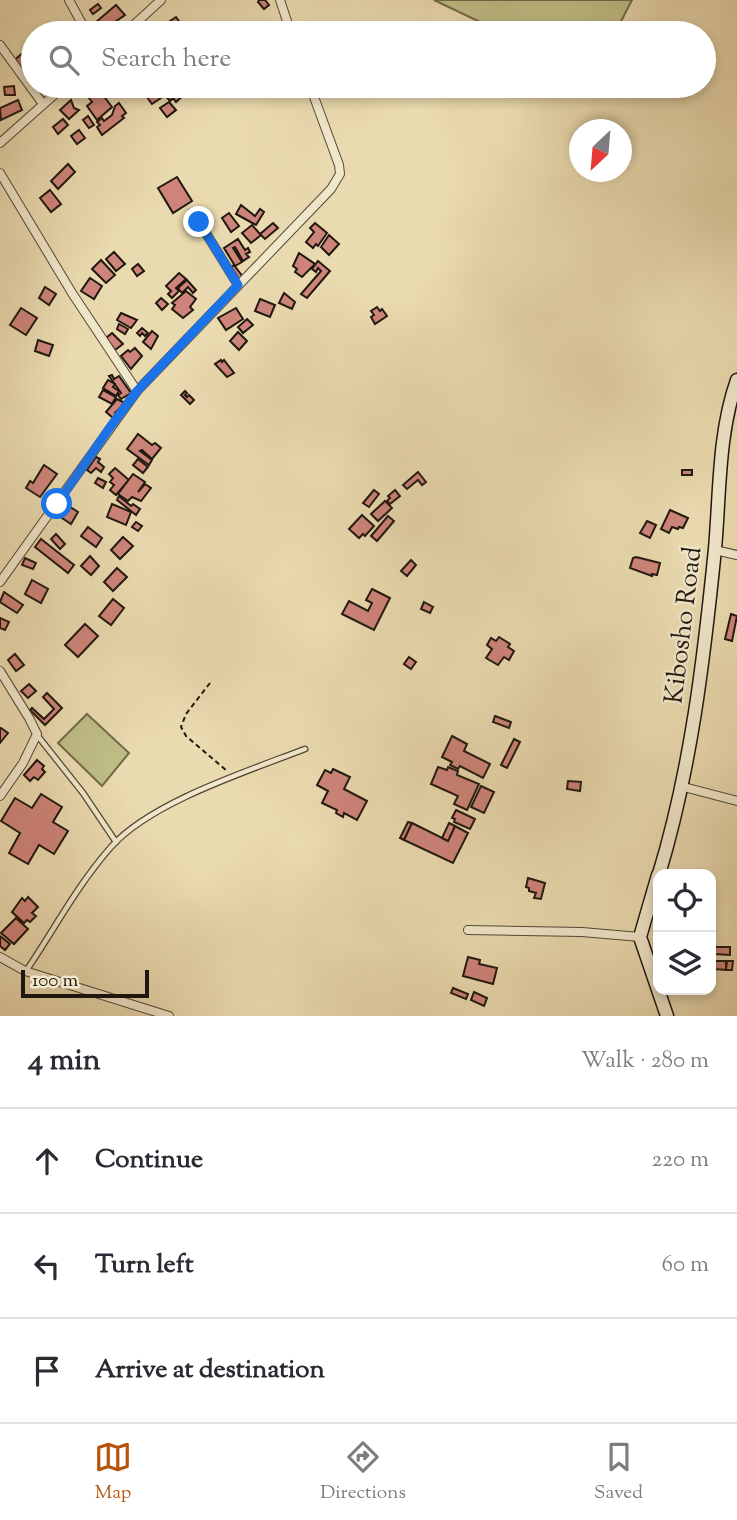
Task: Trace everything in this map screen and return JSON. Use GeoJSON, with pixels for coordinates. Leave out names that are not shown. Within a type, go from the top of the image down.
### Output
{"type":"FeatureCollection","features":[{"type":"Feature","properties":{"kind":"main road","name":"Kibosho Road"},"geometry":{"type":"LineString","coordinates":[[660,869],[680,786],[701,665],[715,550],[721,453],[737,380]]}},
{"type":"Feature","properties":{"kind":"main road","name":"Kibosho Road"},"geometry":{"type":"LineString","coordinates":[[640,937],[653,892]]}},
{"type":"Feature","properties":{"kind":"main road"},"geometry":{"type":"LineString","coordinates":[[640,937],[667,1016]]}},
{"type":"Feature","properties":{"kind":"street"},"geometry":{"type":"LineString","coordinates":[[69,0],[80,21]]}},
{"type":"Feature","properties":{"kind":"street"},"geometry":{"type":"LineString","coordinates":[[280,0],[287,21]]}},
{"type":"Feature","properties":{"kind":"street"},"geometry":{"type":"LineString","coordinates":[[138,21],[159,1]]}},
{"type":"Feature","properties":{"kind":"street"},"geometry":{"type":"LineString","coordinates":[[0,44],[21,73]]}},
{"type":"Feature","properties":{"kind":"street"},"geometry":{"type":"LineString","coordinates":[[39,98],[43,104]]}},
{"type":"Feature","properties":{"kind":"street"},"geometry":{"type":"LineString","coordinates":[[0,143],[50,98]]}},
{"type":"Feature","properties":{"kind":"street"},"geometry":{"type":"LineString","coordinates":[[0,582],[137,391],[331,189],[340,174],[339,165],[314,98]]}},
{"type":"Feature","properties":{"kind":"street"},"geometry":{"type":"LineString","coordinates":[[0,173],[72,293],[137,391]]}},
{"type":"Feature","properties":{"kind":"street"},"geometry":{"type":"LineString","coordinates":[[199,222],[238,285]]}},
{"type":"Feature","properties":{"kind":"street"},"geometry":{"type":"LineString","coordinates":[[715,550],[737,555]]}},
{"type":"Feature","properties":{"kind":"street"},"geometry":{"type":"LineString","coordinates":[[0,671],[37,734],[23,763],[0,796]]}},
{"type":"Feature","properties":{"kind":"street"},"geometry":{"type":"LineString","coordinates":[[680,786],[737,801]]}},
{"type":"Feature","properties":{"kind":"street"},"geometry":{"type":"LineString","coordinates":[[468,930],[582,932],[640,937]]}},
{"type":"Feature","properties":{"kind":"street"},"geometry":{"type":"LineString","coordinates":[[0,957],[25,971],[169,1016]]}},
{"type":"Feature","properties":{"kind":"lane"},"geometry":{"type":"LineString","coordinates":[[37,734],[83,793],[116,842]]}},
{"type":"Feature","properties":{"kind":"lane"},"geometry":{"type":"LineString","coordinates":[[25,971],[116,842],[133,827],[234,776],[305,750]]}},
{"type":"Feature","properties":{"kind":"path"},"geometry":{"type":"LineString","coordinates":[[210,683],[186,714],[181,727],[187,736],[234,776]]}},
{"type":"Feature","properties":{"kind":"shaded area"},"geometry":{"type":"Polygon","coordinates":[[[434,0],[632,0],[621,21],[478,21],[434,0]]]}},
{"type":"Feature","properties":{"kind":"shaded area"},"geometry":{"type":"Polygon","coordinates":[[[87,714],[129,753],[102,786],[58,743],[87,714]]]}},
{"type":"Feature","properties":{"kind":"building"},"geometry":{"type":"Polygon","coordinates":[[[259,0],[265,0],[269,5],[264,9],[259,0]]]}},
{"type":"Feature","properties":{"kind":"building"},"geometry":{"type":"Polygon","coordinates":[[[98,4],[101,8],[93,14],[90,10],[98,4]]]}},
{"type":"Feature","properties":{"kind":"building"},"geometry":{"type":"Polygon","coordinates":[[[116,5],[125,15],[116,21],[97,21],[116,5]]]}},
{"type":"Feature","properties":{"kind":"building"},"geometry":{"type":"Polygon","coordinates":[[[21,54],[21,75],[11,63],[21,54]]]}},
{"type":"Feature","properties":{"kind":"building"},"geometry":{"type":"Polygon","coordinates":[[[14,86],[15,95],[5,95],[4,87],[14,86]]]}},
{"type":"Feature","properties":{"kind":"building"},"geometry":{"type":"Polygon","coordinates":[[[89,98],[105,98],[112,107],[97,120],[87,106],[92,102],[89,98]]]}},
{"type":"Feature","properties":{"kind":"building"},"geometry":{"type":"Polygon","coordinates":[[[148,98],[161,98],[152,104],[148,98]]]}},
{"type":"Feature","properties":{"kind":"building"},"geometry":{"type":"Polygon","coordinates":[[[18,100],[22,110],[1,120],[0,108],[18,100]]]}},
{"type":"Feature","properties":{"kind":"building"},"geometry":{"type":"Polygon","coordinates":[[[71,100],[74,108],[79,110],[69,119],[60,110],[71,100]]]}},
{"type":"Feature","properties":{"kind":"building"},"geometry":{"type":"Polygon","coordinates":[[[169,102],[176,110],[167,117],[160,108],[169,102]]]}},
{"type":"Feature","properties":{"kind":"building"},"geometry":{"type":"Polygon","coordinates":[[[119,103],[126,113],[122,116],[124,118],[102,135],[97,122],[112,115],[119,103]]]}},
{"type":"Feature","properties":{"kind":"building"},"geometry":{"type":"Polygon","coordinates":[[[88,116],[94,125],[89,128],[83,120],[88,116]]]}},
{"type":"Feature","properties":{"kind":"building"},"geometry":{"type":"Polygon","coordinates":[[[63,119],[68,125],[58,134],[53,127],[63,119]]]}},
{"type":"Feature","properties":{"kind":"building"},"geometry":{"type":"Polygon","coordinates":[[[79,130],[85,138],[77,144],[71,136],[79,130]]]}},
{"type":"Feature","properties":{"kind":"building"},"geometry":{"type":"Polygon","coordinates":[[[68,164],[75,172],[58,189],[51,181],[68,164]]]}},
{"type":"Feature","properties":{"kind":"building"},"geometry":{"type":"Polygon","coordinates":[[[177,177],[192,201],[173,213],[158,188],[177,177]]]}},
{"type":"Feature","properties":{"kind":"building"},"geometry":{"type":"Polygon","coordinates":[[[50,190],[61,204],[51,212],[40,198],[50,190]]]}},
{"type":"Feature","properties":{"kind":"building"},"geometry":{"type":"Polygon","coordinates":[[[241,205],[255,216],[260,209],[264,212],[256,225],[236,214],[241,205]]]}},
{"type":"Feature","properties":{"kind":"building"},"geometry":{"type":"Polygon","coordinates":[[[194,208],[198,215],[192,218],[189,210],[194,208]]]}},
{"type":"Feature","properties":{"kind":"building"},"geometry":{"type":"Polygon","coordinates":[[[229,213],[239,226],[231,232],[222,218],[229,213]]]}},
{"type":"Feature","properties":{"kind":"building"},"geometry":{"type":"Polygon","coordinates":[[[273,223],[278,228],[265,239],[261,235],[251,243],[242,233],[252,225],[260,234],[273,223]]]}},
{"type":"Feature","properties":{"kind":"building"},"geometry":{"type":"Polygon","coordinates":[[[315,223],[327,233],[318,246],[316,244],[313,248],[306,242],[314,232],[310,228],[315,223]]]}},
{"type":"Feature","properties":{"kind":"building"},"geometry":{"type":"Polygon","coordinates":[[[329,235],[339,244],[329,255],[321,247],[329,235]]]}},
{"type":"Feature","properties":{"kind":"building"},"geometry":{"type":"Polygon","coordinates":[[[238,239],[245,250],[248,248],[250,252],[246,254],[249,257],[243,261],[235,247],[233,248],[242,262],[235,266],[224,248],[238,239]]]}},
{"type":"Feature","properties":{"kind":"building"},"geometry":{"type":"Polygon","coordinates":[[[114,252],[125,264],[116,271],[106,259],[114,252]]]}},
{"type":"Feature","properties":{"kind":"building"},"geometry":{"type":"Polygon","coordinates":[[[299,253],[315,264],[302,277],[295,272],[297,269],[293,266],[299,253]]]}},
{"type":"Feature","properties":{"kind":"building"},"geometry":{"type":"Polygon","coordinates":[[[101,260],[115,275],[106,283],[92,269],[101,260]]]}},
{"type":"Feature","properties":{"kind":"building"},"geometry":{"type":"Polygon","coordinates":[[[318,261],[330,271],[307,298],[301,294],[321,271],[318,268],[316,272],[312,269],[318,261]]]}},
{"type":"Feature","properties":{"kind":"building"},"geometry":{"type":"Polygon","coordinates":[[[138,264],[144,271],[137,276],[132,269],[138,264]]]}},
{"type":"Feature","properties":{"kind":"building"},"geometry":{"type":"Polygon","coordinates":[[[234,265],[243,277],[238,281],[229,269],[234,265]]]}},
{"type":"Feature","properties":{"kind":"building"},"geometry":{"type":"Polygon","coordinates":[[[179,273],[186,279],[176,288],[179,291],[172,298],[168,294],[171,291],[166,286],[179,273]]]}},
{"type":"Feature","properties":{"kind":"building"},"geometry":{"type":"Polygon","coordinates":[[[90,278],[102,286],[94,299],[81,291],[90,278]]]}},
{"type":"Feature","properties":{"kind":"building"},"geometry":{"type":"Polygon","coordinates":[[[187,280],[196,290],[193,293],[188,287],[182,293],[178,288],[187,280]]]}},
{"type":"Feature","properties":{"kind":"building"},"geometry":{"type":"Polygon","coordinates":[[[45,287],[56,294],[49,305],[39,298],[45,287]]]}},
{"type":"Feature","properties":{"kind":"building"},"geometry":{"type":"Polygon","coordinates":[[[186,291],[196,299],[190,307],[193,310],[183,318],[172,309],[175,305],[172,303],[186,291]]]}},
{"type":"Feature","properties":{"kind":"building"},"geometry":{"type":"Polygon","coordinates":[[[284,293],[295,302],[292,309],[279,303],[284,293]]]}},
{"type":"Feature","properties":{"kind":"building"},"geometry":{"type":"Polygon","coordinates":[[[161,298],[168,304],[162,310],[156,303],[161,298]]]}},
{"type":"Feature","properties":{"kind":"building"},"geometry":{"type":"Polygon","coordinates":[[[260,299],[275,305],[270,317],[255,311],[260,299]]]}},
{"type":"Feature","properties":{"kind":"building"},"geometry":{"type":"Polygon","coordinates":[[[377,307],[387,316],[375,324],[371,311],[377,307]]]}},
{"type":"Feature","properties":{"kind":"building"},"geometry":{"type":"Polygon","coordinates":[[[21,308],[37,318],[26,335],[10,325],[21,308]]]}},
{"type":"Feature","properties":{"kind":"building"},"geometry":{"type":"Polygon","coordinates":[[[236,308],[243,319],[226,330],[218,318],[236,308]]]}},
{"type":"Feature","properties":{"kind":"building"},"geometry":{"type":"Polygon","coordinates":[[[121,313],[137,320],[131,328],[117,320],[121,313]]]}},
{"type":"Feature","properties":{"kind":"building"},"geometry":{"type":"Polygon","coordinates":[[[247,319],[253,325],[243,333],[238,327],[247,319]]]}},
{"type":"Feature","properties":{"kind":"building"},"geometry":{"type":"Polygon","coordinates":[[[119,324],[128,329],[125,334],[117,329],[119,324]]]}},
{"type":"Feature","properties":{"kind":"building"},"geometry":{"type":"Polygon","coordinates":[[[142,328],[148,333],[145,336],[137,333],[142,328]]]}},
{"type":"Feature","properties":{"kind":"building"},"geometry":{"type":"Polygon","coordinates":[[[152,331],[158,336],[151,349],[143,342],[152,331]]]}},
{"type":"Feature","properties":{"kind":"building"},"geometry":{"type":"Polygon","coordinates":[[[238,332],[247,341],[239,350],[230,341],[238,332]]]}},
{"type":"Feature","properties":{"kind":"building"},"geometry":{"type":"Polygon","coordinates":[[[112,333],[123,344],[115,350],[106,338],[112,333]]]}},
{"type":"Feature","properties":{"kind":"building"},"geometry":{"type":"Polygon","coordinates":[[[38,340],[53,345],[49,356],[35,351],[38,340]]]}},
{"type":"Feature","properties":{"kind":"building"},"geometry":{"type":"Polygon","coordinates":[[[135,348],[142,356],[131,369],[121,356],[135,348]]]}},
{"type":"Feature","properties":{"kind":"building"},"geometry":{"type":"Polygon","coordinates":[[[224,360],[234,373],[227,377],[215,364],[224,360]]]}},
{"type":"Feature","properties":{"kind":"building"},"geometry":{"type":"Polygon","coordinates":[[[112,375],[114,379],[119,376],[131,393],[121,399],[118,395],[121,393],[109,376],[112,375]]]}},
{"type":"Feature","properties":{"kind":"building"},"geometry":{"type":"Polygon","coordinates":[[[108,380],[115,384],[113,387],[119,391],[116,396],[103,388],[108,380]]]}},
{"type":"Feature","properties":{"kind":"building"},"geometry":{"type":"Polygon","coordinates":[[[103,390],[116,397],[112,404],[99,397],[103,390]]]}},
{"type":"Feature","properties":{"kind":"building"},"geometry":{"type":"Polygon","coordinates":[[[185,391],[187,397],[189,395],[194,400],[190,404],[181,395],[185,391]]]}},
{"type":"Feature","properties":{"kind":"building"},"geometry":{"type":"Polygon","coordinates":[[[117,399],[125,403],[113,418],[106,412],[117,399]]]}},
{"type":"Feature","properties":{"kind":"building"},"geometry":{"type":"Polygon","coordinates":[[[138,434],[152,445],[155,443],[161,448],[152,459],[140,451],[152,460],[149,465],[127,449],[138,434]]]}},
{"type":"Feature","properties":{"kind":"building"},"geometry":{"type":"Polygon","coordinates":[[[96,457],[104,467],[101,472],[96,468],[91,473],[87,470],[96,457]]]}},
{"type":"Feature","properties":{"kind":"building"},"geometry":{"type":"Polygon","coordinates":[[[138,459],[148,467],[143,473],[133,465],[138,459]]]}},
{"type":"Feature","properties":{"kind":"building"},"geometry":{"type":"Polygon","coordinates":[[[44,465],[57,474],[40,497],[26,488],[30,481],[33,483],[44,465]]]}},
{"type":"Feature","properties":{"kind":"building"},"geometry":{"type":"Polygon","coordinates":[[[115,468],[129,480],[116,495],[110,490],[114,485],[110,482],[113,478],[109,474],[115,468]]]}},
{"type":"Feature","properties":{"kind":"building"},"geometry":{"type":"Polygon","coordinates":[[[682,470],[692,470],[692,475],[682,475],[682,470]]]}},
{"type":"Feature","properties":{"kind":"building"},"geometry":{"type":"Polygon","coordinates":[[[418,472],[426,482],[422,485],[418,480],[407,489],[403,485],[418,472]]]}},
{"type":"Feature","properties":{"kind":"building"},"geometry":{"type":"Polygon","coordinates":[[[133,474],[145,482],[138,492],[145,484],[151,488],[141,501],[132,497],[128,501],[118,494],[133,474]]]}},
{"type":"Feature","properties":{"kind":"building"},"geometry":{"type":"Polygon","coordinates":[[[98,478],[106,482],[103,488],[95,483],[98,478]]]}},
{"type":"Feature","properties":{"kind":"building"},"geometry":{"type":"Polygon","coordinates":[[[374,490],[379,494],[369,507],[363,503],[374,490]]]}},
{"type":"Feature","properties":{"kind":"building"},"geometry":{"type":"Polygon","coordinates":[[[395,490],[400,496],[390,504],[387,501],[390,498],[388,496],[395,490]]]}},
{"type":"Feature","properties":{"kind":"building"},"geometry":{"type":"Polygon","coordinates":[[[119,496],[131,506],[133,504],[140,509],[136,515],[117,500],[119,496]]]}},
{"type":"Feature","properties":{"kind":"building"},"geometry":{"type":"Polygon","coordinates":[[[385,501],[392,508],[378,521],[371,514],[385,501]]]}},
{"type":"Feature","properties":{"kind":"building"},"geometry":{"type":"Polygon","coordinates":[[[112,504],[131,512],[126,525],[107,517],[112,504]]]}},
{"type":"Feature","properties":{"kind":"building"},"geometry":{"type":"Polygon","coordinates":[[[67,505],[78,512],[71,524],[59,516],[67,505]]]}},
{"type":"Feature","properties":{"kind":"building"},"geometry":{"type":"Polygon","coordinates":[[[670,510],[688,518],[683,528],[672,527],[669,533],[661,529],[670,510]]]}},
{"type":"Feature","properties":{"kind":"building"},"geometry":{"type":"Polygon","coordinates":[[[362,515],[374,526],[365,536],[363,534],[359,538],[349,529],[362,515]]]}},
{"type":"Feature","properties":{"kind":"building"},"geometry":{"type":"Polygon","coordinates":[[[388,516],[394,521],[377,541],[371,536],[388,516]]]}},
{"type":"Feature","properties":{"kind":"building"},"geometry":{"type":"Polygon","coordinates":[[[647,521],[656,525],[650,538],[640,533],[647,521]]]}},
{"type":"Feature","properties":{"kind":"building"},"geometry":{"type":"Polygon","coordinates":[[[136,522],[142,526],[138,531],[132,527],[136,522]]]}},
{"type":"Feature","properties":{"kind":"building"},"geometry":{"type":"Polygon","coordinates":[[[88,527],[102,538],[96,547],[81,536],[88,527]]]}},
{"type":"Feature","properties":{"kind":"building"},"geometry":{"type":"Polygon","coordinates":[[[56,534],[65,544],[60,549],[51,539],[56,534]]]}},
{"type":"Feature","properties":{"kind":"building"},"geometry":{"type":"Polygon","coordinates":[[[123,537],[133,546],[120,559],[111,550],[123,537]]]}},
{"type":"Feature","properties":{"kind":"building"},"geometry":{"type":"Polygon","coordinates":[[[41,539],[74,565],[68,573],[35,547],[41,539]]]}},
{"type":"Feature","properties":{"kind":"building"},"geometry":{"type":"Polygon","coordinates":[[[90,556],[99,566],[91,575],[81,566],[90,556]]]}},
{"type":"Feature","properties":{"kind":"building"},"geometry":{"type":"Polygon","coordinates":[[[25,558],[36,563],[33,569],[22,565],[25,558]]]}},
{"type":"Feature","properties":{"kind":"building"},"geometry":{"type":"Polygon","coordinates":[[[633,558],[660,563],[657,575],[652,576],[630,568],[633,558]]]}},
{"type":"Feature","properties":{"kind":"building"},"geometry":{"type":"Polygon","coordinates":[[[411,560],[416,565],[407,576],[401,571],[411,560]]]}},
{"type":"Feature","properties":{"kind":"building"},"geometry":{"type":"Polygon","coordinates":[[[117,568],[127,577],[113,591],[104,582],[117,568]]]}},
{"type":"Feature","properties":{"kind":"building"},"geometry":{"type":"Polygon","coordinates":[[[32,580],[48,589],[41,603],[25,594],[32,580]]]}},
{"type":"Feature","properties":{"kind":"building"},"geometry":{"type":"Polygon","coordinates":[[[372,589],[390,598],[374,630],[342,614],[349,601],[368,611],[372,603],[366,600],[372,589]]]}},
{"type":"Feature","properties":{"kind":"building"},"geometry":{"type":"Polygon","coordinates":[[[4,592],[23,605],[17,613],[0,602],[4,592]]]}},
{"type":"Feature","properties":{"kind":"building"},"geometry":{"type":"Polygon","coordinates":[[[113,599],[124,608],[111,625],[99,616],[113,599]]]}},
{"type":"Feature","properties":{"kind":"building"},"geometry":{"type":"Polygon","coordinates":[[[424,602],[433,607],[430,613],[421,609],[424,602]]]}},
{"type":"Feature","properties":{"kind":"building"},"geometry":{"type":"Polygon","coordinates":[[[731,614],[737,616],[732,641],[725,639],[731,614]]]}},
{"type":"Feature","properties":{"kind":"building"},"geometry":{"type":"Polygon","coordinates":[[[0,618],[9,622],[5,630],[0,628],[0,618]]]}},
{"type":"Feature","properties":{"kind":"building"},"geometry":{"type":"Polygon","coordinates":[[[85,624],[98,636],[78,657],[65,645],[85,624]]]}},
{"type":"Feature","properties":{"kind":"building"},"geometry":{"type":"Polygon","coordinates":[[[499,637],[510,644],[508,647],[514,651],[509,660],[504,657],[498,665],[486,658],[492,649],[487,645],[491,638],[496,641],[499,637]]]}},
{"type":"Feature","properties":{"kind":"building"},"geometry":{"type":"Polygon","coordinates":[[[15,654],[24,665],[16,671],[8,660],[15,654]]]}},
{"type":"Feature","properties":{"kind":"building"},"geometry":{"type":"Polygon","coordinates":[[[409,657],[416,662],[411,669],[404,664],[409,657]]]}},
{"type":"Feature","properties":{"kind":"building"},"geometry":{"type":"Polygon","coordinates":[[[29,684],[36,691],[28,698],[21,691],[29,684]]]}},
{"type":"Feature","properties":{"kind":"building"},"geometry":{"type":"Polygon","coordinates":[[[47,693],[62,708],[45,725],[30,710],[32,708],[44,719],[54,709],[43,697],[47,693]]]}},
{"type":"Feature","properties":{"kind":"building"},"geometry":{"type":"Polygon","coordinates":[[[495,716],[511,722],[509,728],[493,722],[495,716]]]}},
{"type":"Feature","properties":{"kind":"building"},"geometry":{"type":"Polygon","coordinates":[[[0,729],[8,733],[0,743],[0,729]]]}},
{"type":"Feature","properties":{"kind":"building"},"geometry":{"type":"Polygon","coordinates":[[[452,736],[467,744],[464,751],[490,764],[483,778],[460,766],[458,769],[450,765],[452,762],[442,757],[452,736]]]}},
{"type":"Feature","properties":{"kind":"building"},"geometry":{"type":"Polygon","coordinates":[[[514,739],[520,742],[507,768],[501,765],[514,739]]]}},
{"type":"Feature","properties":{"kind":"building"},"geometry":{"type":"Polygon","coordinates":[[[37,760],[44,766],[42,769],[45,772],[38,780],[34,777],[30,781],[24,775],[37,760]]]}},
{"type":"Feature","properties":{"kind":"building"},"geometry":{"type":"Polygon","coordinates":[[[438,767],[458,771],[457,775],[479,784],[467,810],[454,804],[458,796],[431,784],[438,767]]]}},
{"type":"Feature","properties":{"kind":"building"},"geometry":{"type":"Polygon","coordinates":[[[333,769],[350,777],[344,789],[367,801],[357,820],[344,813],[343,817],[336,813],[337,810],[322,803],[328,791],[317,785],[325,770],[331,773],[333,769]]]}},
{"type":"Feature","properties":{"kind":"building"},"geometry":{"type":"Polygon","coordinates":[[[568,781],[581,782],[580,791],[567,789],[568,781]]]}},
{"type":"Feature","properties":{"kind":"building"},"geometry":{"type":"Polygon","coordinates":[[[481,786],[494,792],[484,813],[471,807],[481,786]]]}},
{"type":"Feature","properties":{"kind":"building"},"geometry":{"type":"Polygon","coordinates":[[[41,794],[62,807],[53,822],[68,831],[54,854],[39,845],[28,864],[9,853],[20,833],[1,821],[15,798],[32,808],[41,794]]]}},
{"type":"Feature","properties":{"kind":"building"},"geometry":{"type":"Polygon","coordinates":[[[456,810],[475,819],[470,829],[454,822],[455,819],[452,818],[456,810]]]}},
{"type":"Feature","properties":{"kind":"building"},"geometry":{"type":"Polygon","coordinates":[[[408,822],[412,823],[404,840],[400,838],[408,822]]]}},
{"type":"Feature","properties":{"kind":"building"},"geometry":{"type":"Polygon","coordinates":[[[412,823],[448,841],[455,826],[468,833],[453,863],[404,840],[412,823]]]}},
{"type":"Feature","properties":{"kind":"building"},"geometry":{"type":"Polygon","coordinates":[[[449,823],[455,826],[448,841],[442,838],[449,823]]]}},
{"type":"Feature","properties":{"kind":"building"},"geometry":{"type":"Polygon","coordinates":[[[528,878],[545,883],[541,899],[534,898],[536,893],[526,887],[528,878]]]}},
{"type":"Feature","properties":{"kind":"building"},"geometry":{"type":"Polygon","coordinates":[[[28,897],[38,907],[32,913],[36,916],[30,922],[27,920],[24,923],[12,912],[22,898],[25,901],[28,897]]]}},
{"type":"Feature","properties":{"kind":"building"},"geometry":{"type":"Polygon","coordinates":[[[16,918],[28,929],[14,944],[1,933],[16,918]]]}},
{"type":"Feature","properties":{"kind":"building"},"geometry":{"type":"Polygon","coordinates":[[[0,936],[10,944],[5,950],[0,946],[0,936]]]}},
{"type":"Feature","properties":{"kind":"building"},"geometry":{"type":"Polygon","coordinates":[[[716,947],[730,947],[730,955],[716,954],[716,947]]]}},
{"type":"Feature","properties":{"kind":"building"},"geometry":{"type":"Polygon","coordinates":[[[468,957],[480,960],[479,964],[497,968],[493,984],[463,976],[468,957]]]}},
{"type":"Feature","properties":{"kind":"building"},"geometry":{"type":"Polygon","coordinates":[[[716,961],[726,961],[726,970],[716,969],[716,961]]]}},
{"type":"Feature","properties":{"kind":"building"},"geometry":{"type":"Polygon","coordinates":[[[727,961],[733,961],[732,970],[726,970],[727,961]]]}},
{"type":"Feature","properties":{"kind":"building"},"geometry":{"type":"Polygon","coordinates":[[[453,988],[468,994],[466,999],[451,993],[453,988]]]}},
{"type":"Feature","properties":{"kind":"building"},"geometry":{"type":"Polygon","coordinates":[[[474,992],[487,998],[484,1006],[471,1000],[474,992]]]}},
{"type":"Feature","properties":{"kind":"route"},"geometry":{"type":"LineString","coordinates":[[57,504],[137,391],[238,285],[199,222]]}}]}
